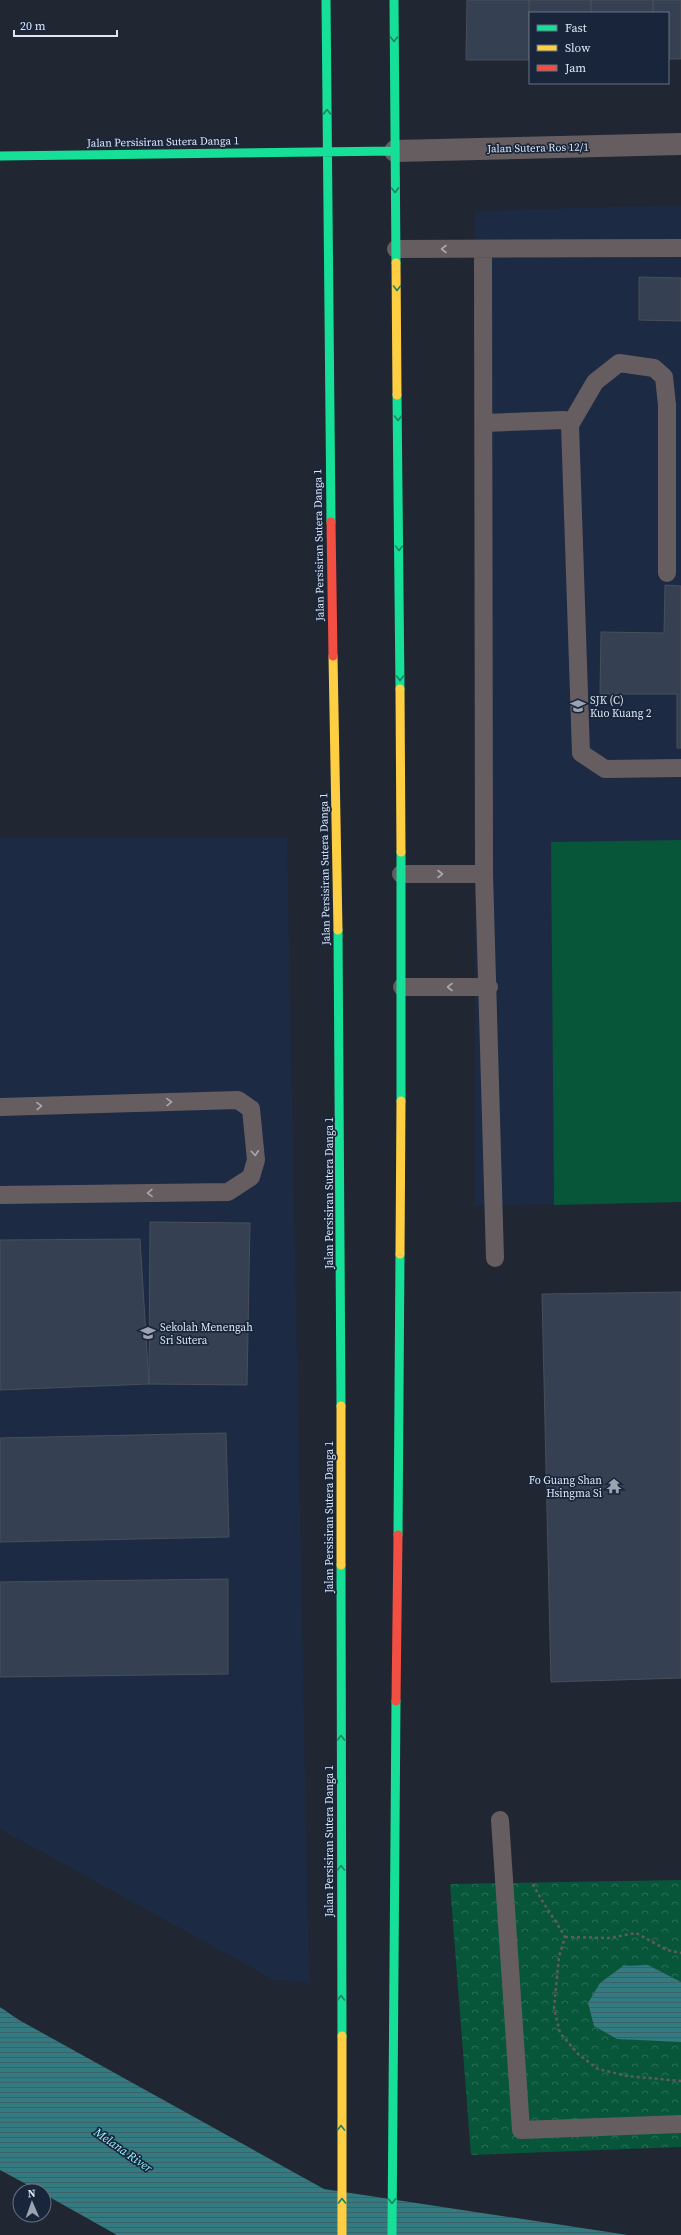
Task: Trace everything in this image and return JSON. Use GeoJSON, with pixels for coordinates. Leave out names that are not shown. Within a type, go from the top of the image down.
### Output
{"type":"FeatureCollection","features":[{"type":"Feature","properties":{"kind":"main road","name":"Jalan Persisiran Sutera Danga 1"},"geometry":{"type":"LineString","coordinates":[[326,0],[333,666],[340,1070],[342,2235]]}},
{"type":"Feature","properties":{"kind":"main road"},"geometry":{"type":"LineString","coordinates":[[392,2235],[391,2166],[402,987],[394,0]]}},
{"type":"Feature","properties":{"kind":"main road","name":"Jalan Persisiran Sutera Danga 1"},"geometry":{"type":"LineString","coordinates":[[0,156],[395,151]]}},
{"type":"Feature","properties":{"kind":"street","name":"Jalan Sutera Ros 12/1"},"geometry":{"type":"LineString","coordinates":[[395,151],[681,144]]}},
{"type":"Feature","properties":{"kind":"lane"},"geometry":{"type":"LineString","coordinates":[[396,249],[681,248]]}},
{"type":"Feature","properties":{"kind":"lane"},"geometry":{"type":"LineString","coordinates":[[483,249],[484,874],[495,1258]]}},
{"type":"Feature","properties":{"kind":"lane"},"geometry":{"type":"LineString","coordinates":[[667,573],[667,404],[664,377],[654,368],[619,363],[595,382],[570,425],[581,753],[605,769],[681,768]]}},
{"type":"Feature","properties":{"kind":"lane"},"geometry":{"type":"LineString","coordinates":[[484,423],[564,420],[570,425]]}},
{"type":"Feature","properties":{"kind":"lane"},"geometry":{"type":"LineString","coordinates":[[401,874],[484,874]]}},
{"type":"Feature","properties":{"kind":"lane"},"geometry":{"type":"LineString","coordinates":[[402,987],[488,987]]}},
{"type":"Feature","properties":{"kind":"lane"},"geometry":{"type":"LineString","coordinates":[[0,1108],[238,1100],[251,1109],[256,1160],[252,1177],[228,1192],[0,1195]]}},
{"type":"Feature","properties":{"kind":"lane"},"geometry":{"type":"LineString","coordinates":[[500,1820],[521,2130],[681,2124]]}},
{"type":"Feature","properties":{"kind":"path"},"geometry":{"type":"LineString","coordinates":[[503,1860],[529,1875],[540,1899],[553,1916],[565,1937],[559,1957],[554,2008],[560,2033],[578,2054],[598,2069],[627,2076],[681,2081]]}},
{"type":"Feature","properties":{"kind":"path"},"geometry":{"type":"LineString","coordinates":[[565,1937],[609,1938],[636,1933],[667,1950],[681,1953]]}},
{"type":"Feature","properties":{"kind":"shaded area","name":"SJK (C) Kuo Kuang 2"},"geometry":{"type":"Polygon","coordinates":[[[681,205],[681,1201],[475,1206],[475,211],[681,205]]]}},
{"type":"Feature","properties":{"kind":"shaded area","name":"Sekolah Menengah Sri Sutera"},"geometry":{"type":"Polygon","coordinates":[[[0,837],[287,837],[309,1982],[274,1980],[0,1829],[0,837]]]}},
{"type":"Feature","properties":{"kind":"green space"},"geometry":{"type":"Polygon","coordinates":[[[681,840],[681,1202],[554,1205],[551,842],[681,840]]]}},
{"type":"Feature","properties":{"kind":"green space"},"geometry":{"type":"Polygon","coordinates":[[[681,1880],[681,2147],[471,2155],[450,1884],[681,1880]]]}},
{"type":"Feature","properties":{"kind":"water"},"geometry":{"type":"Polygon","coordinates":[[[648,1965],[681,1982],[681,2042],[617,2039],[594,2026],[588,2003],[600,1983],[623,1966],[648,1965]]]}},
{"type":"Feature","properties":{"kind":"water","name":"Melana River"},"geometry":{"type":"Polygon","coordinates":[[[0,2007],[19,2020],[324,2189],[628,2235],[117,2235],[52,2198],[52,2183],[24,2183],[0,2170],[0,2007]]]}},
{"type":"Feature","properties":{"kind":"building"},"geometry":{"type":"Polygon","coordinates":[[[467,0],[529,0],[529,60],[466,60],[467,0]]]}},
{"type":"Feature","properties":{"kind":"building"},"geometry":{"type":"Polygon","coordinates":[[[529,0],[591,0],[591,12],[529,12],[529,0]]]}},
{"type":"Feature","properties":{"kind":"building"},"geometry":{"type":"Polygon","coordinates":[[[591,0],[653,0],[653,12],[591,12],[591,0]]]}},
{"type":"Feature","properties":{"kind":"building"},"geometry":{"type":"Polygon","coordinates":[[[653,0],[681,0],[681,59],[669,59],[669,12],[653,12],[653,0]]]}},
{"type":"Feature","properties":{"kind":"building"},"geometry":{"type":"Polygon","coordinates":[[[639,277],[681,278],[681,321],[639,320],[639,277]]]}},
{"type":"Feature","properties":{"kind":"building"},"geometry":{"type":"Polygon","coordinates":[[[665,585],[681,586],[681,748],[677,748],[677,694],[600,694],[601,632],[664,633],[665,585]]]}},
{"type":"Feature","properties":{"kind":"building"},"geometry":{"type":"Polygon","coordinates":[[[150,1222],[250,1223],[247,1385],[149,1384],[150,1222]]]}},
{"type":"Feature","properties":{"kind":"building"},"geometry":{"type":"Polygon","coordinates":[[[140,1239],[149,1384],[0,1390],[0,1240],[140,1239]]]}},
{"type":"Feature","properties":{"kind":"building","name":"Fo Guang Shan Hsingma Si"},"geometry":{"type":"Polygon","coordinates":[[[681,1292],[681,1678],[551,1682],[542,1294],[681,1292]]]}},
{"type":"Feature","properties":{"kind":"building"},"geometry":{"type":"Polygon","coordinates":[[[226,1433],[229,1537],[0,1542],[0,1438],[226,1433]]]}},
{"type":"Feature","properties":{"kind":"building"},"geometry":{"type":"Polygon","coordinates":[[[228,1579],[228,1674],[0,1677],[0,1582],[228,1579]]]}},
{"type":"Feature","properties":{"kind":"traffic: fast"},"geometry":{"type":"LineString","coordinates":[[326,0],[331,522]]}},
{"type":"Feature","properties":{"kind":"traffic: fast"},"geometry":{"type":"LineString","coordinates":[[394,0],[396,263]]}},
{"type":"Feature","properties":{"kind":"traffic: fast"},"geometry":{"type":"LineString","coordinates":[[0,156],[395,151]]}},
{"type":"Feature","properties":{"kind":"traffic: fast"},"geometry":{"type":"LineString","coordinates":[[397,395],[400,689]]}},
{"type":"Feature","properties":{"kind":"traffic: fast"},"geometry":{"type":"LineString","coordinates":[[401,852],[401,1101]]}},
{"type":"Feature","properties":{"kind":"traffic: fast"},"geometry":{"type":"LineString","coordinates":[[338,930],[341,1406]]}},
{"type":"Feature","properties":{"kind":"traffic: fast"},"geometry":{"type":"LineString","coordinates":[[398,1535],[400,1254]]}},
{"type":"Feature","properties":{"kind":"traffic: fast"},"geometry":{"type":"LineString","coordinates":[[341,1565],[342,2036]]}},
{"type":"Feature","properties":{"kind":"traffic: fast"},"geometry":{"type":"LineString","coordinates":[[392,2235],[396,1701]]}},
{"type":"Feature","properties":{"kind":"traffic: slow"},"geometry":{"type":"LineString","coordinates":[[396,263],[397,395]]}},
{"type":"Feature","properties":{"kind":"traffic: slow"},"geometry":{"type":"LineString","coordinates":[[333,656],[338,930]]}},
{"type":"Feature","properties":{"kind":"traffic: slow"},"geometry":{"type":"LineString","coordinates":[[400,689],[401,852]]}},
{"type":"Feature","properties":{"kind":"traffic: slow"},"geometry":{"type":"LineString","coordinates":[[400,1254],[401,1101]]}},
{"type":"Feature","properties":{"kind":"traffic: slow"},"geometry":{"type":"LineString","coordinates":[[341,1406],[341,1565]]}},
{"type":"Feature","properties":{"kind":"traffic: slow"},"geometry":{"type":"LineString","coordinates":[[342,2036],[342,2235]]}},
{"type":"Feature","properties":{"kind":"traffic: jam"},"geometry":{"type":"LineString","coordinates":[[331,522],[333,656]]}},
{"type":"Feature","properties":{"kind":"traffic: jam"},"geometry":{"type":"LineString","coordinates":[[396,1701],[398,1535]]}},
{"type":"Feature","properties":{"kind":"place","name":"SJK (C) Kuo Kuang 2"},"geometry":{"type":"Point","coordinates":[578,706]}},
{"type":"Feature","properties":{"kind":"place","name":"Sekolah Menengah Sri Sutera"},"geometry":{"type":"Point","coordinates":[148,1333]}},
{"type":"Feature","properties":{"kind":"place","name":"Fo Guang Shan Hsingma Si"},"geometry":{"type":"Point","coordinates":[614,1486]}}]}
